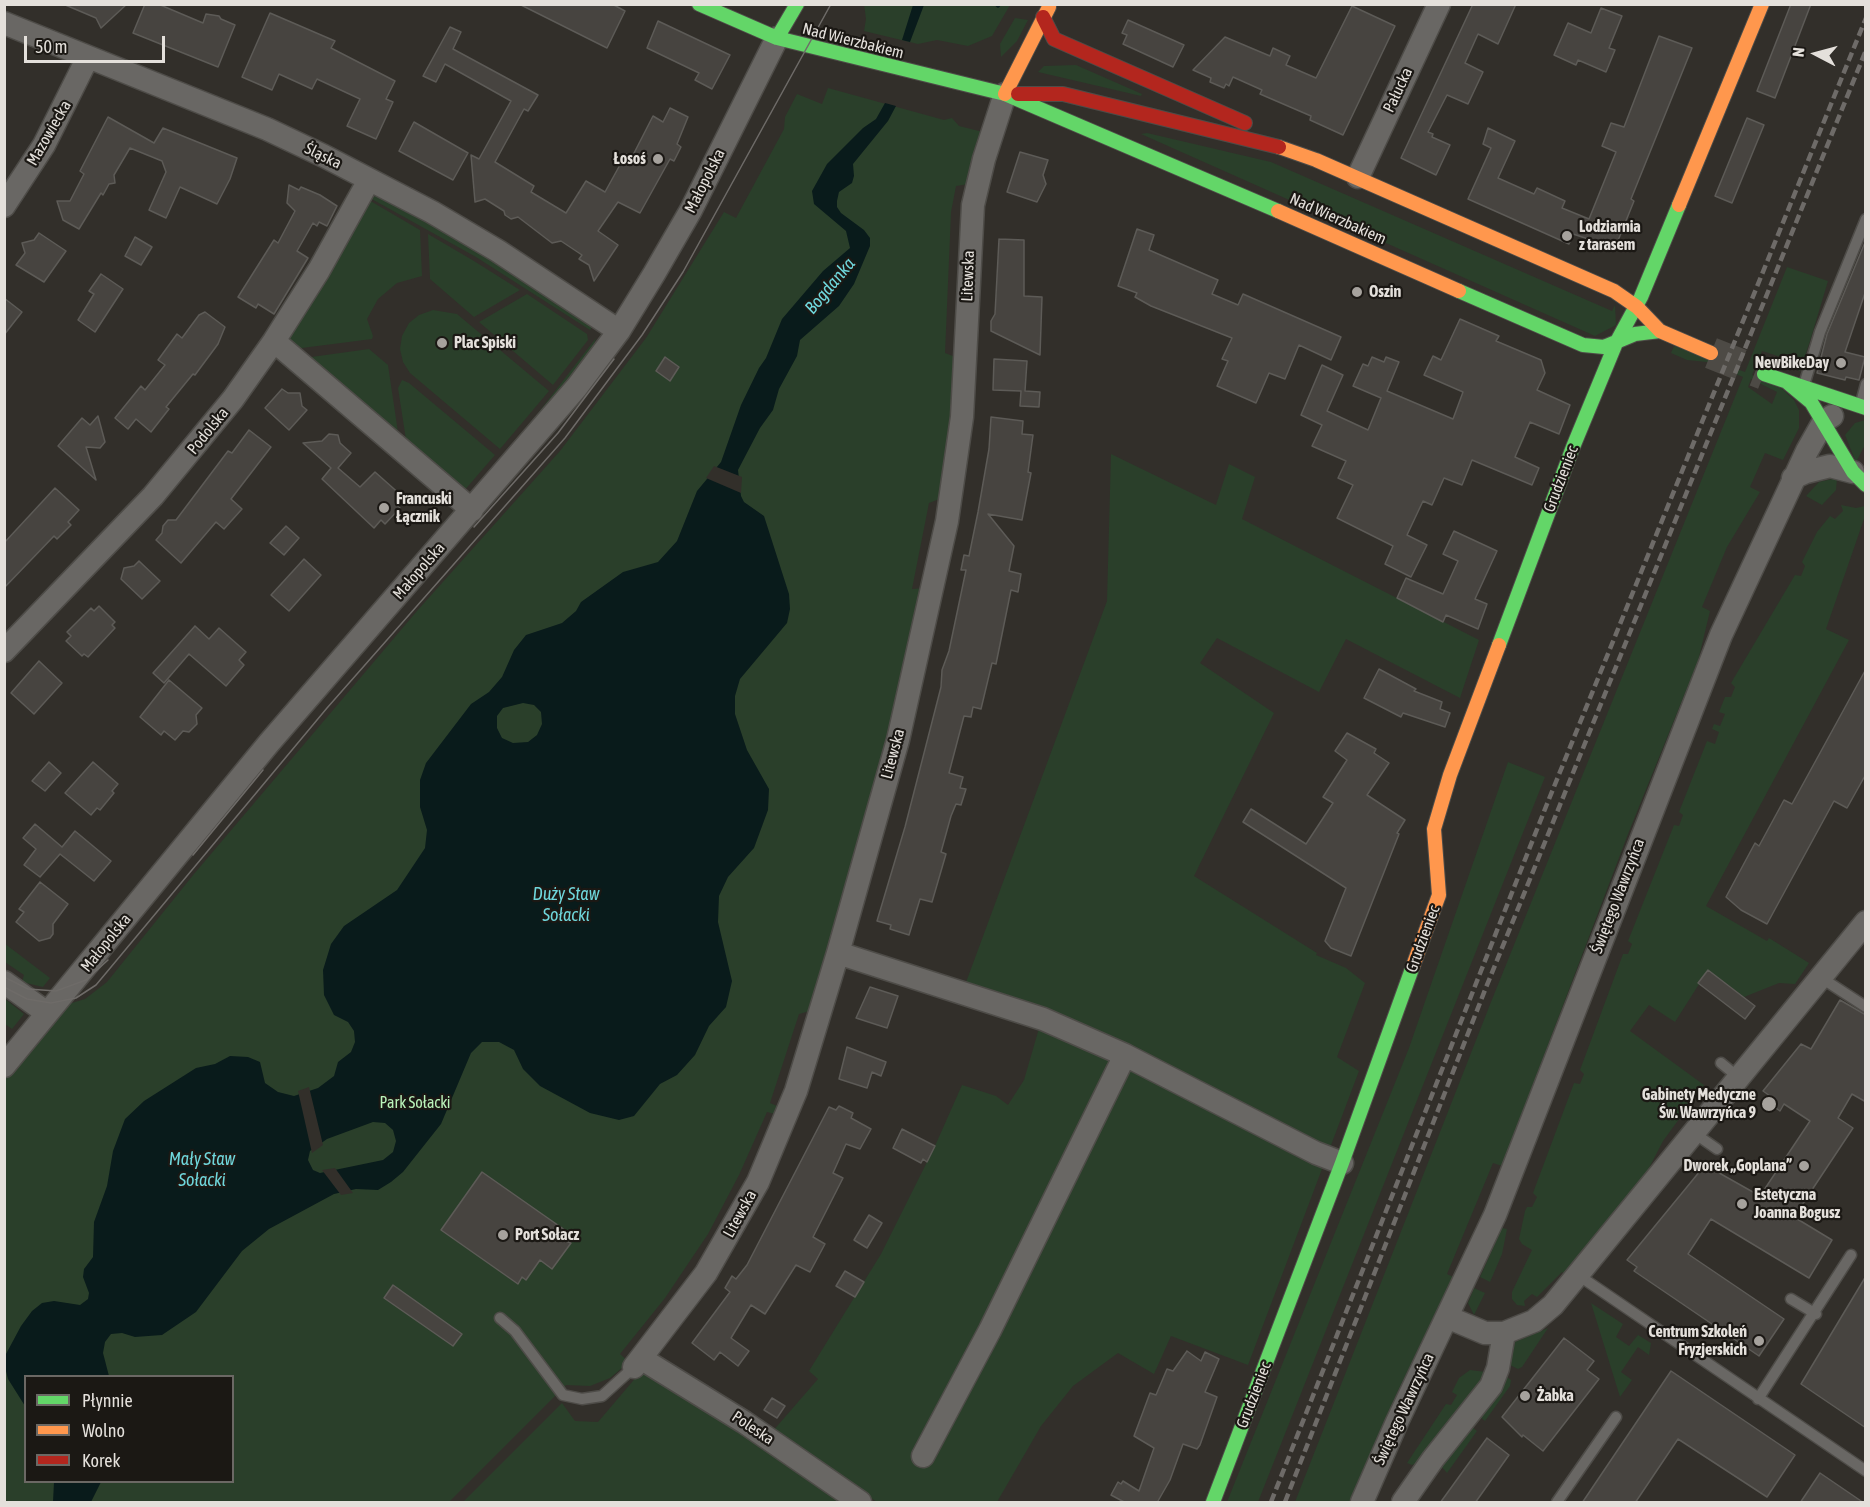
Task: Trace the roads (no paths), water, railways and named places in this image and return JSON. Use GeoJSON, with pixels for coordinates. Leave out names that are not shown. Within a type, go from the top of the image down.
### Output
{"type":"FeatureCollection","features":[{"type":"Feature","properties":{"kind":"street","name":"Nad Wierzbakiem"},"geometry":{"type":"LineString","coordinates":[[699,4],[777,38],[1005,94],[1130,146],[1583,345],[1604,347],[1635,334],[1660,331]]}},
{"type":"Feature","properties":{"kind":"street"},"geometry":{"type":"LineString","coordinates":[[777,38],[797,4]]}},
{"type":"Feature","properties":{"kind":"street"},"geometry":{"type":"LineString","coordinates":[[1005,94],[1050,4]]}},
{"type":"Feature","properties":{"kind":"street","name":"Pałucka"},"geometry":{"type":"LineString","coordinates":[[1358,177],[1439,4]]}},
{"type":"Feature","properties":{"kind":"street","name":"Grudzieniec"},"geometry":{"type":"LineString","coordinates":[[1212,1503],[1342,1163],[1439,895],[1434,829],[1450,775],[1545,520],[1604,372],[1616,343],[1637,307],[1762,4]]}},
{"type":"Feature","properties":{"kind":"street","name":"Nad Wierzbakiem"},"geometry":{"type":"LineString","coordinates":[[1043,17],[1054,39],[1252,126],[1273,145]]}},
{"type":"Feature","properties":{"kind":"street","name":"Śląska"},"geometry":{"type":"LineString","coordinates":[[4,23],[267,129],[369,180],[498,251],[619,331]]}},
{"type":"Feature","properties":{"kind":"street","name":"Małopolska"},"geometry":{"type":"LineString","coordinates":[[4,1066],[269,743],[535,439],[619,331],[691,210],[777,38]]}},
{"type":"Feature","properties":{"kind":"street","name":"Mazowiecka"},"geometry":{"type":"LineString","coordinates":[[4,206],[44,145],[88,57]]}},
{"type":"Feature","properties":{"kind":"street","name":"Nad Wierzbakiem"},"geometry":{"type":"LineString","coordinates":[[1005,94],[1063,94],[1273,145],[1358,177],[1614,291],[1637,307],[1660,331],[1711,353]]}},
{"type":"Feature","properties":{"kind":"street","name":"Litewska"},"geometry":{"type":"LineString","coordinates":[[638,1363],[706,1273],[758,1182],[796,1091],[838,953],[898,740],[947,521],[962,417],[973,206],[984,159],[1005,94]]}},
{"type":"Feature","properties":{"kind":"street","name":"Podolska"},"geometry":{"type":"LineString","coordinates":[[4,651],[153,496],[214,423],[274,341],[319,270],[369,180]]}},
{"type":"Feature","properties":{"kind":"street"},"geometry":{"type":"LineString","coordinates":[[274,341],[472,510]]}},
{"type":"Feature","properties":{"kind":"street"},"geometry":{"type":"LineString","coordinates":[[1583,345],[1599,359],[1604,372]]}},
{"type":"Feature","properties":{"kind":"street"},"geometry":{"type":"LineString","coordinates":[[1764,374],[1819,390],[1864,408]]}},
{"type":"Feature","properties":{"kind":"street"},"geometry":{"type":"LineString","coordinates":[[1787,382],[1811,402],[1860,478]]}},
{"type":"Feature","properties":{"kind":"street"},"geometry":{"type":"LineString","coordinates":[[1824,421],[1844,412],[1864,408]]}},
{"type":"Feature","properties":{"kind":"street"},"geometry":{"type":"LineString","coordinates":[[1835,441],[1839,425],[1847,415],[1864,408]]}},
{"type":"Feature","properties":{"kind":"street","name":"Świętego Wawrzyńca"},"geometry":{"type":"LineString","coordinates":[[1362,1503],[1512,1172],[1721,635],[1793,478],[1824,421]]}},
{"type":"Feature","properties":{"kind":"street"},"geometry":{"type":"LineString","coordinates":[[1793,478],[1830,466],[1860,478]]}},
{"type":"Feature","properties":{"kind":"street"},"geometry":{"type":"LineString","coordinates":[[1447,1317],[1485,1333],[1503,1333],[1529,1323],[1545,1312],[1578,1275],[1694,1132],[1730,1070],[1820,977],[1866,922]]}},
{"type":"Feature","properties":{"kind":"street"},"geometry":{"type":"LineString","coordinates":[[838,953],[1043,1019],[1125,1055],[1316,1153],[1342,1163]]}},
{"type":"Feature","properties":{"kind":"street"},"geometry":{"type":"LineString","coordinates":[[4,982],[47,1013]]}},
{"type":"Feature","properties":{"kind":"street"},"geometry":{"type":"LineString","coordinates":[[924,1456],[990,1330],[1125,1055]]}},
{"type":"Feature","properties":{"kind":"street"},"geometry":{"type":"LineString","coordinates":[[1403,1503],[1439,1450],[1491,1386],[1498,1368],[1503,1333]]}},
{"type":"Feature","properties":{"kind":"street","name":"Poleska"},"geometry":{"type":"LineString","coordinates":[[638,1363],[744,1422],[860,1503]]}},
{"type":"Feature","properties":{"kind":"lane"},"geometry":{"type":"LineString","coordinates":[[1804,386],[1820,332],[1866,219]]}},
{"type":"Feature","properties":{"kind":"lane"},"geometry":{"type":"LineString","coordinates":[[1864,408],[1866,384]]}},
{"type":"Feature","properties":{"kind":"lane"},"geometry":{"type":"LineString","coordinates":[[1819,390],[1824,421]]}},
{"type":"Feature","properties":{"kind":"lane"},"geometry":{"type":"LineString","coordinates":[[1820,977],[1866,1007]]}},
{"type":"Feature","properties":{"kind":"lane"},"geometry":{"type":"LineString","coordinates":[[1694,1132],[1717,1149]]}},
{"type":"Feature","properties":{"kind":"lane"},"geometry":{"type":"LineString","coordinates":[[1758,1399],[1816,1314],[1851,1255]]}},
{"type":"Feature","properties":{"kind":"lane"},"geometry":{"type":"LineString","coordinates":[[1578,1275],[1866,1472]]}},
{"type":"Feature","properties":{"kind":"lane"},"geometry":{"type":"LineString","coordinates":[[1791,1299],[1816,1314]]}},
{"type":"Feature","properties":{"kind":"lane"},"geometry":{"type":"LineString","coordinates":[[500,1318],[515,1330],[563,1395],[582,1400],[602,1396],[638,1363]]}},
{"type":"Feature","properties":{"kind":"lane"},"geometry":{"type":"LineString","coordinates":[[1557,1503],[1617,1416]]}},
{"type":"Feature","properties":{"kind":"water"},"geometry":{"type":"Polygon","coordinates":[[[913,5],[924,5],[910,42],[902,40],[913,5]]]}},
{"type":"Feature","properties":{"kind":"water","name":"Duży Staw Sołacki"},"geometry":{"type":"Polygon","coordinates":[[[885,103],[896,106],[888,121],[853,164],[852,183],[839,192],[837,201],[837,207],[841,213],[864,230],[870,238],[870,246],[854,284],[839,306],[800,340],[797,356],[779,389],[773,410],[760,428],[738,470],[741,496],[744,502],[764,516],[789,594],[790,609],[787,623],[740,679],[735,696],[735,714],[747,750],[769,789],[768,810],[754,848],[728,877],[719,896],[718,922],[732,981],[726,1007],[709,1026],[695,1055],[677,1075],[660,1084],[634,1116],[619,1120],[590,1113],[540,1086],[523,1069],[514,1050],[499,1042],[482,1042],[471,1053],[441,1124],[403,1172],[391,1182],[378,1190],[356,1189],[334,1194],[269,1229],[242,1251],[196,1312],[162,1335],[135,1337],[122,1333],[111,1334],[105,1342],[103,1353],[109,1375],[24,1375],[24,1404],[8,1379],[5,1367],[6,1354],[21,1326],[32,1311],[42,1303],[54,1301],[80,1305],[88,1299],[89,1293],[83,1277],[84,1269],[93,1257],[94,1222],[107,1186],[113,1151],[125,1119],[144,1101],[196,1068],[215,1064],[230,1056],[248,1057],[260,1062],[265,1083],[278,1092],[294,1096],[318,1088],[334,1076],[338,1062],[351,1052],[355,1042],[354,1031],[348,1022],[334,1015],[324,995],[323,970],[331,944],[344,926],[397,890],[425,848],[427,830],[420,807],[420,780],[426,763],[471,704],[489,692],[502,677],[514,650],[526,635],[562,623],[576,611],[581,602],[623,572],[658,562],[677,541],[697,491],[721,462],[741,405],[766,358],[782,319],[823,271],[850,248],[846,231],[814,204],[812,191],[827,164],[863,128],[876,119],[885,103]],[[523,703],[503,708],[497,716],[497,728],[502,738],[513,743],[528,742],[537,735],[542,724],[541,712],[534,705],[523,703]],[[373,1122],[327,1139],[310,1151],[308,1160],[313,1170],[320,1173],[383,1160],[393,1152],[396,1141],[393,1130],[385,1123],[373,1122]]]}},
{"type":"Feature","properties":{"kind":"water"},"geometry":{"type":"Polygon","coordinates":[[[54,1483],[100,1483],[91,1502],[53,1502],[54,1483]]]}},
{"type":"Feature","properties":{"kind":"tunnel"},"geometry":{"type":"LineString","coordinates":[[1711,353],[1764,374]]}},
{"type":"Feature","properties":{"kind":"tram line"},"geometry":{"type":"LineString","coordinates":[[4,987],[27,999],[51,1003],[76,998],[96,985],[327,708],[565,438],[642,335],[683,272],[831,4]]}},
{"type":"Feature","properties":{"kind":"tram line"},"geometry":{"type":"LineString","coordinates":[[474,527],[558,433],[614,359]]}},
{"type":"Feature","properties":{"kind":"tram line"},"geometry":{"type":"LineString","coordinates":[[193,855],[263,770]]}},
{"type":"Feature","properties":{"kind":"tram line"},"geometry":{"type":"LineString","coordinates":[[4,977],[28,989],[56,991],[86,980],[108,960]]}},
{"type":"Feature","properties":{"kind":"railway"},"geometry":{"type":"LineString","coordinates":[[1271,1502],[1547,804],[1866,18]]}},
{"type":"Feature","properties":{"kind":"railway"},"geometry":{"type":"LineString","coordinates":[[1285,1502],[1485,990],[1866,50]]}},
{"type":"Feature","properties":{"kind":"place","name":"Łosoś"},"geometry":{"type":"Point","coordinates":[658,159]}},
{"type":"Feature","properties":{"kind":"place","name":"Lodziarnia z tarasem"},"geometry":{"type":"Point","coordinates":[1567,236]}},
{"type":"Feature","properties":{"kind":"place","name":"Oszin"},"geometry":{"type":"Point","coordinates":[1357,292]}},
{"type":"Feature","properties":{"kind":"place","name":"Plac Spiski"},"geometry":{"type":"Point","coordinates":[442,343]}},
{"type":"Feature","properties":{"kind":"place","name":"NewBikeDay"},"geometry":{"type":"Point","coordinates":[1841,363]}},
{"type":"Feature","properties":{"kind":"place","name":"Francuski Łącznik"},"geometry":{"type":"Point","coordinates":[384,508]}},
{"type":"Feature","properties":{"kind":"place","name":"Gabinety Medyczne Św. Wawrzyńca 9"},"geometry":{"type":"Point","coordinates":[1769,1104]}},
{"type":"Feature","properties":{"kind":"place","name":"Dworek „Goplana”"},"geometry":{"type":"Point","coordinates":[1804,1166]}},
{"type":"Feature","properties":{"kind":"place","name":"Estetyczna Joanna Bogusz"},"geometry":{"type":"Point","coordinates":[1742,1204]}},
{"type":"Feature","properties":{"kind":"place","name":"Port Sołacz"},"geometry":{"type":"Point","coordinates":[503,1235]}},
{"type":"Feature","properties":{"kind":"place","name":"Centrum Szkoleń Fryzjerskich"},"geometry":{"type":"Point","coordinates":[1759,1341]}},
{"type":"Feature","properties":{"kind":"place","name":"Żabka"},"geometry":{"type":"Point","coordinates":[1525,1396]}},
{"type":"Feature","properties":{"kind":"water label","name":"Bogdanka"},"geometry":{"type":"Point","coordinates":[830,286]}},
{"type":"Feature","properties":{"kind":"water label","name":"Mały Staw Sołacki"},"geometry":{"type":"Point","coordinates":[202,1169]}},
{"type":"Feature","properties":{"kind":"park label","name":"Park Sołacki"},"geometry":{"type":"Point","coordinates":[415,1103]}}]}
